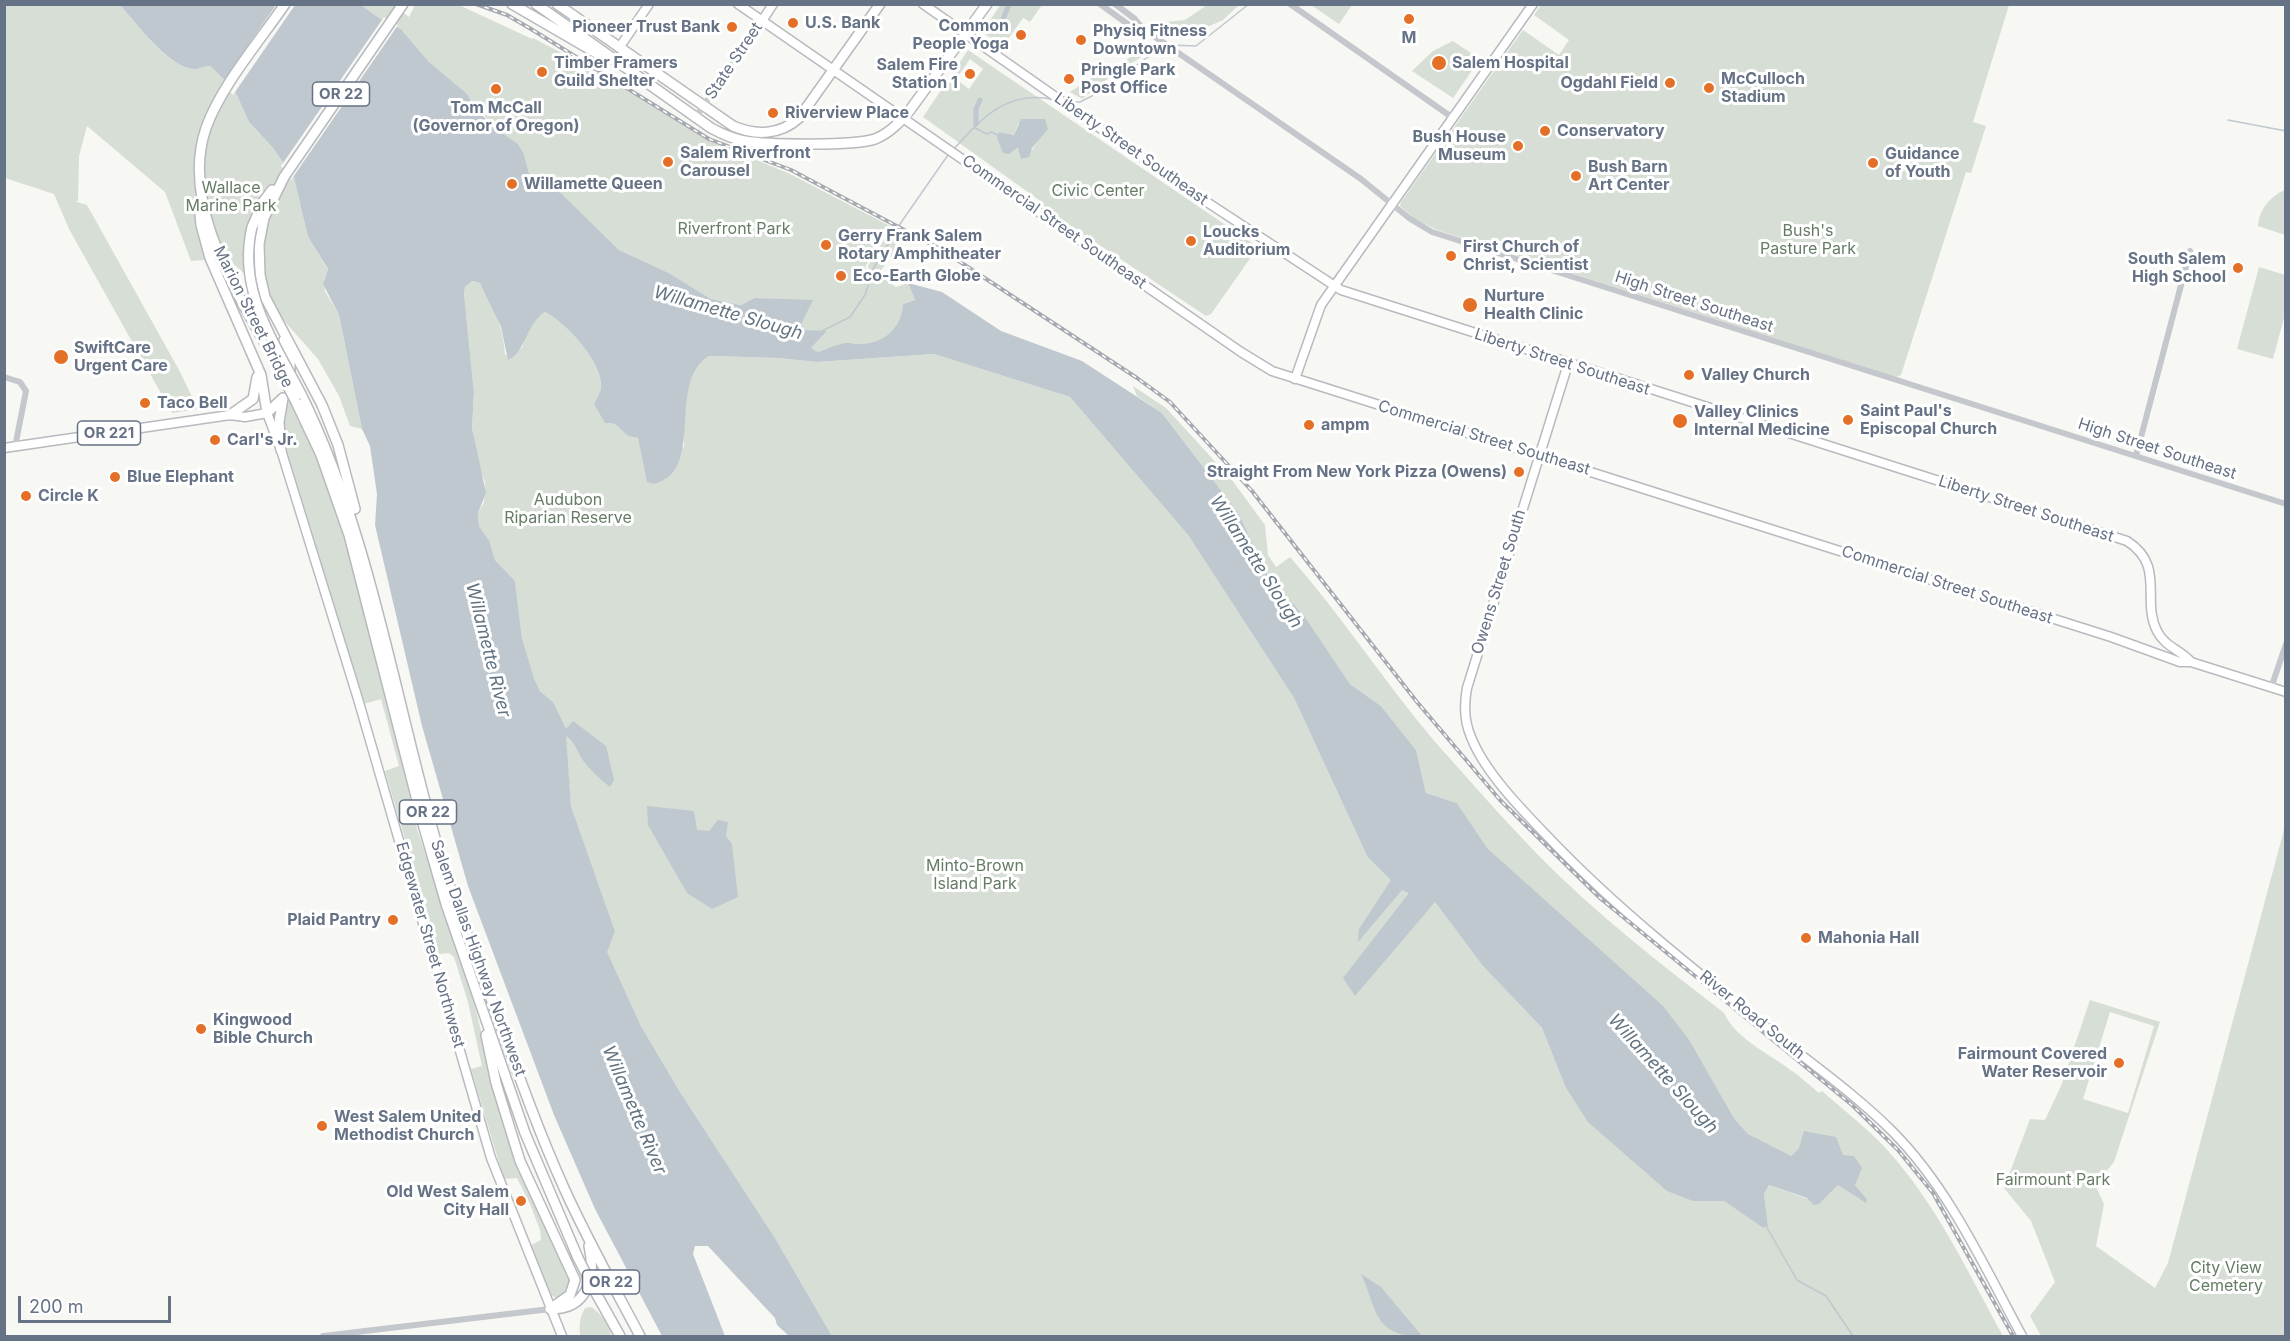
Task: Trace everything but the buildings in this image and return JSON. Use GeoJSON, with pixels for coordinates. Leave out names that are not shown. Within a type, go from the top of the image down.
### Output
{"type":"FeatureCollection","features":[{"type":"Feature","properties":{"kind":"highway","name":"Marion Street Bridge"},"geometry":{"type":"LineString","coordinates":[[285,4],[212,115],[201,146],[199,190],[219,252],[280,371],[298,398]]}},
{"type":"Feature","properties":{"kind":"highway"},"geometry":{"type":"LineString","coordinates":[[512,4],[611,59],[719,133],[743,141],[854,142],[873,140],[896,126],[987,4]]}},
{"type":"Feature","properties":{"kind":"highway"},"geometry":{"type":"LineString","coordinates":[[536,4],[609,54],[611,59]]}},
{"type":"Feature","properties":{"kind":"highway"},"geometry":{"type":"LineString","coordinates":[[557,4],[742,130],[762,133],[782,129],[799,118],[880,4]]}},
{"type":"Feature","properties":{"kind":"highway","name":"OR 22"},"geometry":{"type":"LineString","coordinates":[[298,398],[260,315],[248,272],[248,244],[256,215],[263,202],[284,177],[402,6]]}},
{"type":"Feature","properties":{"kind":"highway","name":"OR 22"},"geometry":{"type":"LineString","coordinates":[[284,177],[267,211],[260,236],[259,265],[264,297],[308,374],[331,426],[346,471],[369,573]]}},
{"type":"Feature","properties":{"kind":"highway"},"geometry":{"type":"LineString","coordinates":[[199,190],[204,241],[261,375],[267,413]]}},
{"type":"Feature","properties":{"kind":"highway"},"geometry":{"type":"LineString","coordinates":[[273,316],[290,357],[290,378],[283,398],[279,422],[281,450]]}},
{"type":"Feature","properties":{"kind":"highway"},"geometry":{"type":"LineString","coordinates":[[230,415],[253,399],[257,386],[254,363]]}},
{"type":"Feature","properties":{"kind":"highway"},"geometry":{"type":"LineString","coordinates":[[267,413],[283,398]]}},
{"type":"Feature","properties":{"kind":"highway","name":"Salem Dallas Highway Northwest"},"geometry":{"type":"LineString","coordinates":[[298,398],[341,483],[369,573],[419,783],[448,883],[534,1115],[582,1226],[640,1336]]}},
{"type":"Feature","properties":{"kind":"highway","name":"Salem Dallas Highway Northwest"},"geometry":{"type":"LineString","coordinates":[[298,398],[349,535],[423,824],[481,1006],[535,1158],[578,1258],[620,1336]]}},
{"type":"Feature","properties":{"kind":"highway","name":"OR 22"},"geometry":{"type":"LineString","coordinates":[[481,1006],[496,1083],[520,1161],[575,1280],[570,1295],[550,1309]]}},
{"type":"Feature","properties":{"kind":"highway","name":"OR 22"},"geometry":{"type":"LineString","coordinates":[[550,1309],[565,1309],[580,1299],[588,1287],[591,1261],[582,1226]]}},
{"type":"Feature","properties":{"kind":"main road"},"geometry":{"type":"LineString","coordinates":[[619,48],[649,4]]}},
{"type":"Feature","properties":{"kind":"main road","name":"Commercial Street Southeast"},"geometry":{"type":"LineString","coordinates":[[738,4],[1272,371],[2111,637],[2180,662],[2191,662],[2286,692]]}},
{"type":"Feature","properties":{"kind":"main road","name":"State Street"},"geometry":{"type":"LineString","coordinates":[[762,21],[773,4]]}},
{"type":"Feature","properties":{"kind":"main road","name":"Liberty Street Southeast"},"geometry":{"type":"LineString","coordinates":[[923,4],[1333,286],[1372,302],[2127,541],[2144,557],[2151,574],[2156,630],[2173,650],[2186,656],[2191,662]]}},
{"type":"Feature","properties":{"kind":"main road"},"geometry":{"type":"LineString","coordinates":[[1295,379],[1318,310],[1333,286],[1533,4]]}},
{"type":"Feature","properties":{"kind":"main road"},"geometry":{"type":"LineString","coordinates":[[896,126],[915,126]]}},
{"type":"Feature","properties":{"kind":"main road","name":"Owens Street South"},"geometry":{"type":"LineString","coordinates":[[1464,709],[1467,688],[1568,364]]}},
{"type":"Feature","properties":{"kind":"main road"},"geometry":{"type":"LineString","coordinates":[[230,415],[245,417],[267,413]]}},
{"type":"Feature","properties":{"kind":"main road","name":"Edgewater Street Northwest"},"geometry":{"type":"LineString","coordinates":[[267,413],[281,450],[404,855],[491,1158],[562,1336]]}},
{"type":"Feature","properties":{"kind":"main road","name":"OR 221"},"geometry":{"type":"LineString","coordinates":[[4,448],[230,415]]}},
{"type":"Feature","properties":{"kind":"main road","name":"River Road South"},"geometry":{"type":"LineString","coordinates":[[1464,709],[1472,739],[1488,765],[1529,816],[1577,867],[1659,939],[1863,1104],[1899,1139],[1938,1186],[2022,1336]]}},
{"type":"Feature","properties":{"kind":"street","name":"High Street Southeast"},"geometry":{"type":"LineString","coordinates":[[1100,4],[1129,25],[1143,29]]}},
{"type":"Feature","properties":{"kind":"street","name":"High Street Southeast"},"geometry":{"type":"LineString","coordinates":[[1115,4],[1151,35],[1361,179],[1419,225],[1432,232],[2286,504]]}},
{"type":"Feature","properties":{"kind":"street"},"geometry":{"type":"LineString","coordinates":[[1290,4],[1453,118]]}},
{"type":"Feature","properties":{"kind":"street","name":"State Street"},"geometry":{"type":"LineString","coordinates":[[695,118],[762,21]]}},
{"type":"Feature","properties":{"kind":"street"},"geometry":{"type":"LineString","coordinates":[[2136,456],[2190,251]]}},
{"type":"Feature","properties":{"kind":"street"},"geometry":{"type":"LineString","coordinates":[[4,377],[20,382],[25,388],[15,447]]}},
{"type":"Feature","properties":{"kind":"street"},"geometry":{"type":"LineString","coordinates":[[2271,688],[2286,644]]}},
{"type":"Feature","properties":{"kind":"street"},"geometry":{"type":"LineString","coordinates":[[323,1336],[550,1309]]}},
{"type":"Feature","properties":{"kind":"green space"},"geometry":{"type":"Polygon","coordinates":[[[1001,4],[1042,5],[1030,22],[1023,18],[1003,46],[982,32],[1001,4]]]}},
{"type":"Feature","properties":{"kind":"green space","name":"Wallace Marine Park"},"geometry":{"type":"Polygon","coordinates":[[[4,5],[120,5],[164,54],[186,68],[196,69],[210,66],[234,89],[249,122],[273,148],[294,178],[308,237],[328,270],[324,280],[325,291],[339,315],[362,429],[350,426],[339,396],[318,359],[278,314],[272,299],[227,258],[191,261],[165,192],[87,126],[79,156],[78,201],[74,201],[87,205],[179,370],[198,409],[172,413],[69,229],[54,194],[5,178],[4,5]]]}},
{"type":"Feature","properties":{"kind":"green space","name":"Riverfront Park"},"geometry":{"type":"Polygon","coordinates":[[[361,5],[394,5],[409,17],[415,5],[459,5],[533,38],[585,65],[705,139],[788,173],[890,226],[865,267],[869,271],[868,266],[892,227],[905,235],[878,275],[896,287],[908,283],[915,300],[903,304],[902,313],[895,327],[883,338],[868,343],[842,344],[818,352],[811,348],[826,332],[804,330],[801,325],[812,301],[759,298],[741,305],[711,299],[669,273],[619,250],[561,193],[531,181],[524,154],[518,144],[494,127],[471,100],[429,62],[401,29],[379,18],[361,5]]]}},
{"type":"Feature","properties":{"kind":"green space"},"geometry":{"type":"Polygon","coordinates":[[[1207,5],[1239,5],[1223,20],[1178,39],[1156,23],[1185,20],[1207,5]]]}},
{"type":"Feature","properties":{"kind":"green space"},"geometry":{"type":"Polygon","coordinates":[[[1311,5],[1352,5],[1339,24],[1311,5]]]}},
{"type":"Feature","properties":{"kind":"green space","name":"Bush's Pasture Park"},"geometry":{"type":"Polygon","coordinates":[[[1541,5],[2009,5],[1973,122],[1986,126],[1971,173],[1966,172],[1901,375],[1896,377],[1437,230],[1414,218],[1400,206],[1523,30],[1559,55],[1569,40],[1534,15],[1541,5]]]}},
{"type":"Feature","properties":{"kind":"green space"},"geometry":{"type":"Polygon","coordinates":[[[1453,41],[1480,59],[1453,98],[1412,71],[1433,51],[1453,41]]]}},
{"type":"Feature","properties":{"kind":"green space"},"geometry":{"type":"Polygon","coordinates":[[[1146,45],[1153,50],[1115,73],[1082,99],[1070,92],[1102,71],[1095,65],[1099,59],[1110,67],[1125,61],[1146,45]]]}},
{"type":"Feature","properties":{"kind":"green space","name":"Civic Center"},"geometry":{"type":"Polygon","coordinates":[[[968,50],[1258,247],[1211,314],[1206,316],[1050,212],[1039,200],[923,117],[968,50]],[[970,59],[956,79],[969,89],[983,69],[970,59]],[[1025,121],[1018,124],[1014,135],[999,132],[997,137],[1012,152],[1019,148],[1020,155],[1032,150],[1037,142],[1025,121]]]}},
{"type":"Feature","properties":{"kind":"green space"},"geometry":{"type":"Polygon","coordinates":[[[2285,190],[2285,235],[2258,226],[2266,204],[2285,190]]]}},
{"type":"Feature","properties":{"kind":"green space"},"geometry":{"type":"Polygon","coordinates":[[[2259,267],[2285,275],[2285,314],[2273,359],[2237,349],[2259,267]]]}},
{"type":"Feature","properties":{"kind":"green space","name":"Minto-Brown Island Park"},"geometry":{"type":"Polygon","coordinates":[[[471,281],[480,283],[489,299],[500,327],[505,355],[522,348],[530,327],[545,312],[572,334],[589,355],[600,377],[601,389],[594,404],[609,424],[615,424],[628,436],[638,438],[643,459],[684,447],[686,397],[689,385],[700,364],[709,356],[778,358],[817,362],[934,354],[1070,397],[1188,535],[1294,698],[1367,856],[1435,902],[1482,965],[1542,1028],[1565,1086],[1693,1201],[1724,1201],[1763,1228],[1768,1226],[1764,1194],[1769,1185],[1819,1203],[1838,1185],[1848,1189],[1859,1199],[1867,1199],[1855,1185],[1843,1155],[1799,1148],[1791,1156],[1785,1155],[1748,1134],[1734,1118],[1690,1041],[1488,849],[1457,803],[1426,793],[1416,750],[1381,706],[1350,684],[1305,617],[1266,573],[1239,514],[1162,413],[1137,396],[1133,386],[1166,408],[1232,480],[1265,525],[1268,555],[1276,567],[1290,557],[1436,743],[1540,857],[1606,918],[1724,1013],[1744,1038],[1819,1093],[1822,1091],[1888,1150],[1927,1201],[2003,1336],[832,1336],[775,1238],[680,1092],[641,1026],[606,951],[615,931],[571,806],[565,736],[553,702],[540,691],[534,678],[522,638],[515,581],[495,560],[489,540],[479,526],[478,513],[484,502],[485,482],[479,467],[472,428],[474,393],[464,294],[465,287],[471,281]]]}},
{"type":"Feature","properties":{"kind":"green space"},"geometry":{"type":"Polygon","coordinates":[[[289,395],[316,454],[346,544],[384,684],[417,829],[473,998],[496,1092],[526,1184],[571,1279],[569,1289],[558,1299],[551,1295],[531,1245],[541,1240],[540,1230],[530,1204],[517,1178],[504,1179],[471,1069],[482,1066],[468,1002],[454,957],[449,953],[439,954],[385,771],[399,766],[381,699],[364,704],[284,443],[282,432],[289,395]]]}},
{"type":"Feature","properties":{"kind":"green space"},"geometry":{"type":"Polygon","coordinates":[[[2285,826],[2285,1336],[2041,1336],[2030,1316],[2055,1282],[2031,1221],[2004,1188],[2030,1119],[2045,1120],[2061,1086],[2090,1000],[2160,1022],[2114,1162],[2095,1185],[2104,1204],[2096,1246],[2155,1288],[2168,1263],[2285,826]],[[2110,1012],[2083,1099],[2128,1113],[2154,1026],[2110,1012]]]}},
{"type":"Feature","properties":{"kind":"green space"},"geometry":{"type":"Polygon","coordinates":[[[591,1307],[604,1320],[611,1336],[575,1336],[580,1335],[580,1321],[585,1308],[591,1307]]]}},
{"type":"Feature","properties":{"kind":"water","name":"Willamette River"},"geometry":{"type":"Polygon","coordinates":[[[120,5],[361,5],[379,18],[401,29],[429,62],[467,94],[476,109],[494,127],[518,144],[524,154],[531,181],[561,193],[619,250],[669,273],[711,299],[741,305],[755,298],[813,300],[801,325],[805,330],[827,331],[811,348],[818,352],[842,344],[876,341],[890,333],[899,320],[903,304],[915,300],[908,283],[942,292],[1001,331],[1082,361],[1162,413],[1239,514],[1266,573],[1305,617],[1350,684],[1381,706],[1416,750],[1426,793],[1457,803],[1488,849],[1663,1006],[1690,1041],[1734,1118],[1748,1134],[1791,1156],[1799,1148],[1804,1131],[1836,1137],[1843,1155],[1854,1156],[1862,1168],[1855,1185],[1867,1199],[1866,1203],[1838,1185],[1819,1204],[1814,1205],[1807,1198],[1769,1185],[1764,1194],[1768,1226],[1763,1228],[1724,1201],[1693,1201],[1667,1191],[1588,1122],[1565,1086],[1542,1028],[1482,965],[1435,902],[1355,996],[1343,978],[1409,893],[1402,890],[1358,942],[1359,929],[1391,880],[1367,856],[1294,698],[1188,535],[1070,397],[934,354],[817,362],[778,358],[709,356],[696,369],[689,386],[679,462],[670,476],[654,484],[647,482],[638,438],[628,436],[615,424],[605,423],[594,404],[601,389],[600,377],[596,366],[581,344],[562,324],[545,312],[533,324],[519,351],[508,360],[501,327],[480,283],[472,281],[465,287],[464,294],[474,393],[472,428],[486,493],[478,513],[479,526],[489,540],[495,560],[515,581],[522,638],[540,691],[553,702],[566,729],[573,721],[606,746],[614,780],[610,787],[582,760],[566,736],[571,806],[615,931],[607,952],[641,1026],[680,1092],[775,1238],[832,1336],[789,1336],[708,1246],[695,1246],[693,1254],[725,1336],[662,1336],[595,1209],[554,1115],[468,886],[422,726],[375,525],[377,494],[370,446],[362,429],[339,315],[323,284],[328,269],[308,237],[294,178],[273,148],[249,122],[234,89],[210,66],[196,69],[186,68],[165,54],[120,5]]]}},
{"type":"Feature","properties":{"kind":"water"},"geometry":{"type":"Polygon","coordinates":[[[1021,119],[1045,119],[1048,129],[1032,148],[1029,157],[1021,159],[1018,148],[1009,154],[1003,153],[997,137],[999,132],[1014,135],[1021,119]]]}},
{"type":"Feature","properties":{"kind":"water"},"geometry":{"type":"Polygon","coordinates":[[[647,806],[694,811],[697,830],[709,831],[718,820],[728,822],[726,836],[732,844],[738,897],[712,909],[687,893],[648,825],[647,806]]]}},
{"type":"Feature","properties":{"kind":"water"},"geometry":{"type":"Polygon","coordinates":[[[1361,1274],[1381,1287],[1422,1336],[1394,1332],[1385,1326],[1374,1309],[1361,1274]]]}},
{"type":"Feature","properties":{"kind":"pier"},"geometry":{"type":"Polygon","coordinates":[[[276,5],[295,5],[233,95],[222,83],[276,5]]]}},
{"type":"Feature","properties":{"kind":"pier"},"geometry":{"type":"Polygon","coordinates":[[[384,17],[398,25],[291,180],[281,166],[384,17]]]}},
{"type":"Feature","properties":{"kind":"waterway"},"geometry":{"type":"LineString","coordinates":[[1002,22],[1009,4]]}},
{"type":"Feature","properties":{"kind":"waterway"},"geometry":{"type":"LineString","coordinates":[[1171,45],[1196,46],[1249,4]]}},
{"type":"Feature","properties":{"kind":"waterway"},"geometry":{"type":"LineString","coordinates":[[1069,102],[1080,102],[1092,96],[1164,46]]}},
{"type":"Feature","properties":{"kind":"waterway"},"geometry":{"type":"LineString","coordinates":[[953,150],[984,118],[1008,103],[1036,97],[1052,99]]}},
{"type":"Feature","properties":{"kind":"waterway"},"geometry":{"type":"LineString","coordinates":[[976,124],[976,109],[980,100]]}},
{"type":"Feature","properties":{"kind":"waterway"},"geometry":{"type":"LineString","coordinates":[[2228,120],[2286,131]]}},
{"type":"Feature","properties":{"kind":"waterway"},"geometry":{"type":"LineString","coordinates":[[975,128],[987,134],[991,132],[998,135]]}},
{"type":"Feature","properties":{"kind":"waterway"},"geometry":{"type":"LineString","coordinates":[[820,332],[850,317],[865,295],[873,269],[902,221],[948,155]]}},
{"type":"Feature","properties":{"kind":"waterway","name":"Willamette Slough"},"geometry":{"type":"LineString","coordinates":[[1766,1226],[1797,1280],[1826,1296],[1853,1336]]}},
{"type":"Feature","properties":{"kind":"railway"},"geometry":{"type":"LineString","coordinates":[[476,4],[507,15],[709,139],[791,170],[942,250],[1170,402],[1252,491],[1417,702],[1500,800],[1600,898],[1852,1105],[1898,1150],[1933,1193],[2013,1336]]}},
{"type":"Feature","properties":{"kind":"place","name":"M"},"geometry":{"type":"Point","coordinates":[1409,19]}},
{"type":"Feature","properties":{"kind":"place","name":"U.S. Bank"},"geometry":{"type":"Point","coordinates":[793,23]}},
{"type":"Feature","properties":{"kind":"place","name":"Pioneer Trust Bank"},"geometry":{"type":"Point","coordinates":[732,27]}},
{"type":"Feature","properties":{"kind":"place","name":"Common People Yoga"},"geometry":{"type":"Point","coordinates":[1021,35]}},
{"type":"Feature","properties":{"kind":"place","name":"Physiq Fitness Downtown"},"geometry":{"type":"Point","coordinates":[1081,40]}},
{"type":"Feature","properties":{"kind":"place","name":"Salem Hospital"},"geometry":{"type":"Point","coordinates":[1439,63]}},
{"type":"Feature","properties":{"kind":"place","name":"Timber Framers Guild Shelter"},"geometry":{"type":"Point","coordinates":[542,72]}},
{"type":"Feature","properties":{"kind":"place","name":"Salem Fire Station 1"},"geometry":{"type":"Point","coordinates":[970,74]}},
{"type":"Feature","properties":{"kind":"place","name":"Pringle Park Post Office"},"geometry":{"type":"Point","coordinates":[1069,79]}},
{"type":"Feature","properties":{"kind":"place","name":"Ogdahl Field"},"geometry":{"type":"Point","coordinates":[1670,83]}},
{"type":"Feature","properties":{"kind":"place","name":"McCulloch Stadium"},"geometry":{"type":"Point","coordinates":[1709,88]}},
{"type":"Feature","properties":{"kind":"place","name":"Tom McCall (Governor of Oregon)"},"geometry":{"type":"Point","coordinates":[496,89]}},
{"type":"Feature","properties":{"kind":"place","name":"Riverview Place"},"geometry":{"type":"Point","coordinates":[773,113]}},
{"type":"Feature","properties":{"kind":"place","name":"Conservatory"},"geometry":{"type":"Point","coordinates":[1545,131]}},
{"type":"Feature","properties":{"kind":"place","name":"Bush House Museum"},"geometry":{"type":"Point","coordinates":[1518,146]}},
{"type":"Feature","properties":{"kind":"place","name":"Salem Riverfront Carousel"},"geometry":{"type":"Point","coordinates":[668,162]}},
{"type":"Feature","properties":{"kind":"place","name":"Guidance of Youth"},"geometry":{"type":"Point","coordinates":[1873,163]}},
{"type":"Feature","properties":{"kind":"place","name":"Bush Barn Art Center"},"geometry":{"type":"Point","coordinates":[1576,176]}},
{"type":"Feature","properties":{"kind":"place","name":"Willamette Queen"},"geometry":{"type":"Point","coordinates":[512,184]}},
{"type":"Feature","properties":{"kind":"place","name":"Loucks Auditorium"},"geometry":{"type":"Point","coordinates":[1191,241]}},
{"type":"Feature","properties":{"kind":"place","name":"Gerry Frank Salem Rotary Amphitheater"},"geometry":{"type":"Point","coordinates":[826,245]}},
{"type":"Feature","properties":{"kind":"place","name":"First Church of Christ, Scientist"},"geometry":{"type":"Point","coordinates":[1451,256]}},
{"type":"Feature","properties":{"kind":"place","name":"South Salem High School"},"geometry":{"type":"Point","coordinates":[2238,268]}},
{"type":"Feature","properties":{"kind":"place","name":"Eco-Earth Globe"},"geometry":{"type":"Point","coordinates":[841,276]}},
{"type":"Feature","properties":{"kind":"place","name":"Nurture Health Clinic"},"geometry":{"type":"Point","coordinates":[1470,305]}},
{"type":"Feature","properties":{"kind":"place","name":"SwiftCare Urgent Care"},"geometry":{"type":"Point","coordinates":[61,357]}},
{"type":"Feature","properties":{"kind":"place","name":"Valley Church"},"geometry":{"type":"Point","coordinates":[1689,375]}},
{"type":"Feature","properties":{"kind":"place","name":"Taco Bell"},"geometry":{"type":"Point","coordinates":[145,403]}},
{"type":"Feature","properties":{"kind":"place","name":"Saint Paul's Episcopal Church"},"geometry":{"type":"Point","coordinates":[1848,420]}},
{"type":"Feature","properties":{"kind":"place","name":"Valley Clinics Internal Medicine"},"geometry":{"type":"Point","coordinates":[1680,421]}},
{"type":"Feature","properties":{"kind":"place","name":"ampm"},"geometry":{"type":"Point","coordinates":[1309,425]}},
{"type":"Feature","properties":{"kind":"place","name":"Carl's Jr."},"geometry":{"type":"Point","coordinates":[215,440]}},
{"type":"Feature","properties":{"kind":"place","name":"Straight From New York Pizza (Owens)"},"geometry":{"type":"Point","coordinates":[1519,472]}},
{"type":"Feature","properties":{"kind":"place","name":"Blue Elephant"},"geometry":{"type":"Point","coordinates":[115,477]}},
{"type":"Feature","properties":{"kind":"place","name":"Circle K"},"geometry":{"type":"Point","coordinates":[26,496]}},
{"type":"Feature","properties":{"kind":"place","name":"Plaid Pantry"},"geometry":{"type":"Point","coordinates":[393,920]}},
{"type":"Feature","properties":{"kind":"place","name":"Mahonia Hall"},"geometry":{"type":"Point","coordinates":[1806,938]}},
{"type":"Feature","properties":{"kind":"place","name":"Kingwood Bible Church"},"geometry":{"type":"Point","coordinates":[201,1029]}},
{"type":"Feature","properties":{"kind":"place","name":"Fairmount Covered Water Reservoir"},"geometry":{"type":"Point","coordinates":[2119,1063]}},
{"type":"Feature","properties":{"kind":"place","name":"West Salem United Methodist Church"},"geometry":{"type":"Point","coordinates":[322,1126]}},
{"type":"Feature","properties":{"kind":"place","name":"Old West Salem City Hall"},"geometry":{"type":"Point","coordinates":[521,1201]}},
{"type":"Feature","properties":{"kind":"park label","name":"Audubon Riparian Reserve"},"geometry":{"type":"Point","coordinates":[568,509]}},
{"type":"Feature","properties":{"kind":"park label","name":"Fairmount Park"},"geometry":{"type":"Point","coordinates":[2053,1180]}},
{"type":"Feature","properties":{"kind":"park label","name":"City View Cemetery"},"geometry":{"type":"Point","coordinates":[2226,1277]}}]}
